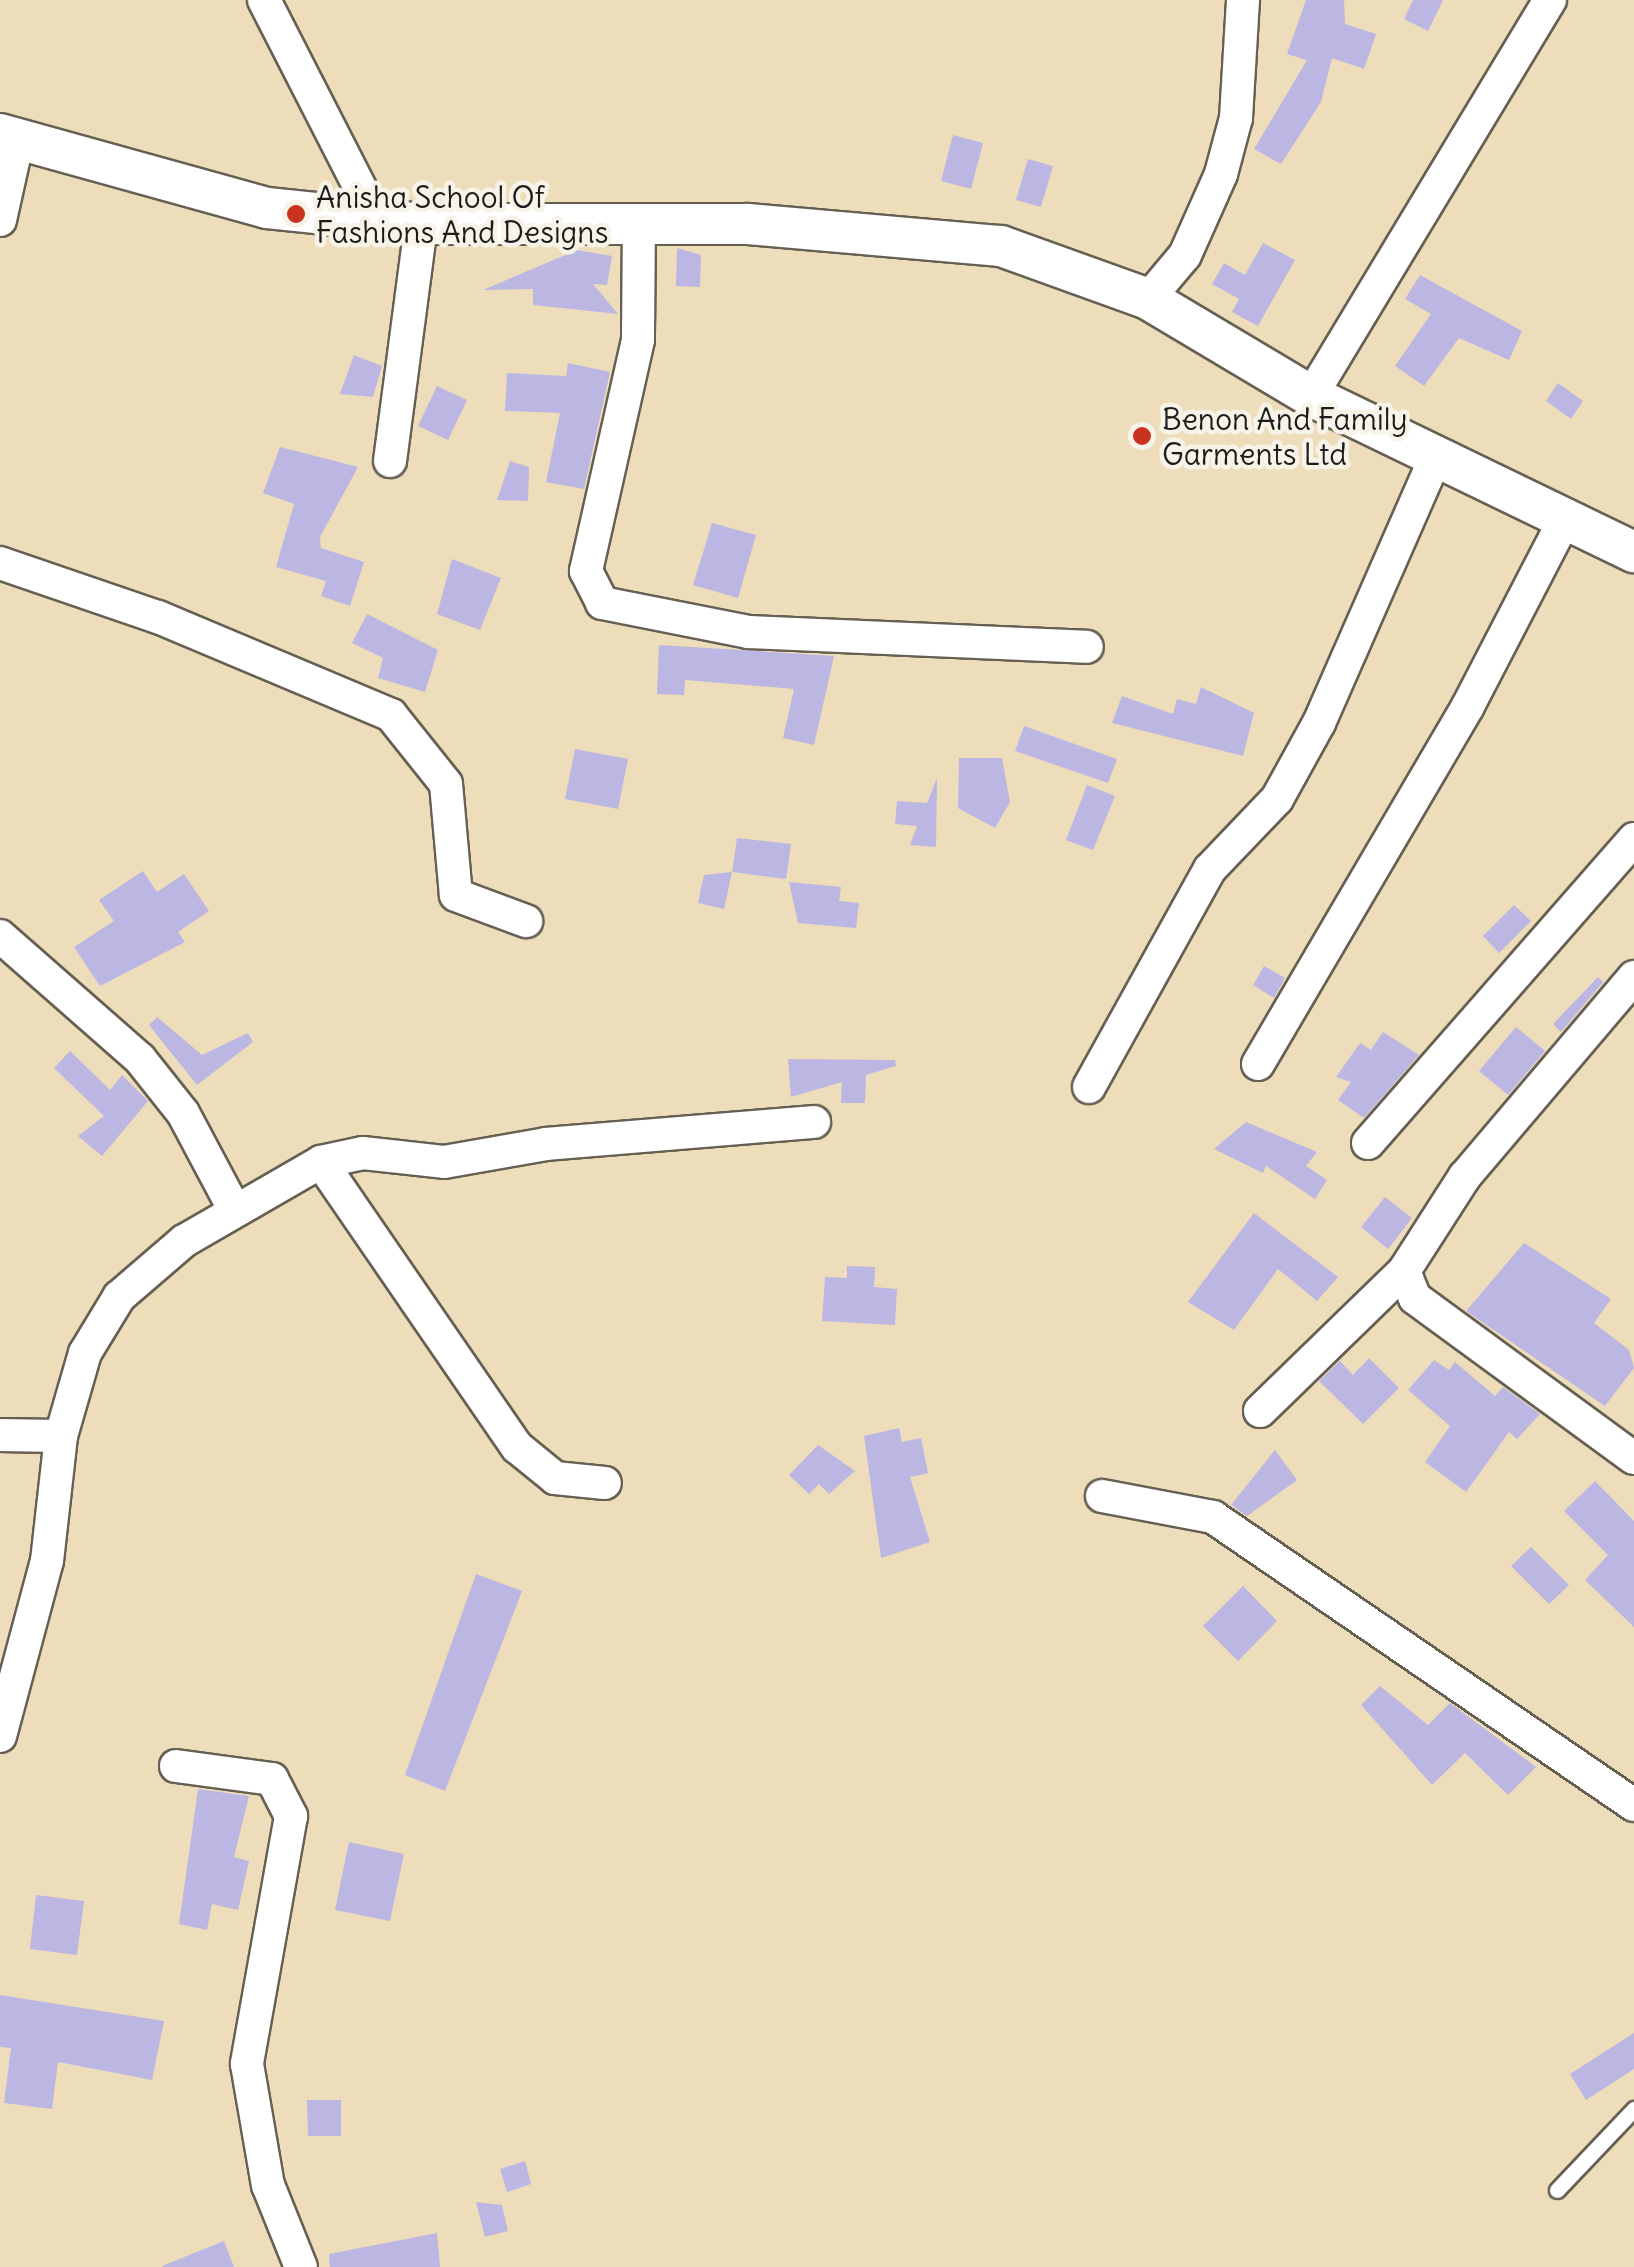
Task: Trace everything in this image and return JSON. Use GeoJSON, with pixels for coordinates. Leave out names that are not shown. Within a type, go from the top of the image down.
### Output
{"type":"FeatureCollection","features":[{"type":"Feature","properties":{"kind":"street"},"geometry":{"type":"LineString","coordinates":[[264,0],[376,219]]}},
{"type":"Feature","properties":{"kind":"street"},"geometry":{"type":"LineString","coordinates":[[1148,300],[1185,256],[1221,174],[1236,118],[1244,0]]}},
{"type":"Feature","properties":{"kind":"street"},"geometry":{"type":"LineString","coordinates":[[1311,396],[1550,0]]}},
{"type":"Feature","properties":{"kind":"street"},"geometry":{"type":"LineString","coordinates":[[0,220],[9,136],[267,208],[421,224],[639,221],[1001,246],[1148,300],[1311,396],[1634,552]]}},
{"type":"Feature","properties":{"kind":"street"},"geometry":{"type":"LineString","coordinates":[[639,221],[638,340],[586,571],[602,603],[715,628],[1087,646]]}},
{"type":"Feature","properties":{"kind":"street"},"geometry":{"type":"LineString","coordinates":[[390,461],[421,224]]}},
{"type":"Feature","properties":{"kind":"street"},"geometry":{"type":"LineString","coordinates":[[1089,1087],[1210,869],[1276,800],[1319,724],[1436,457]]}},
{"type":"Feature","properties":{"kind":"street"},"geometry":{"type":"LineString","coordinates":[[1258,1064],[1468,706],[1566,518]]}},
{"type":"Feature","properties":{"kind":"street"},"geometry":{"type":"LineString","coordinates":[[0,563],[158,616],[391,716],[446,784],[456,895],[526,920]]}},
{"type":"Feature","properties":{"kind":"street"},"geometry":{"type":"LineString","coordinates":[[1368,1143],[1634,839]]}},
{"type":"Feature","properties":{"kind":"street"},"geometry":{"type":"LineString","coordinates":[[0,936],[140,1059],[183,1113],[234,1207]]}},
{"type":"Feature","properties":{"kind":"street"},"geometry":{"type":"LineString","coordinates":[[1260,1411],[1404,1270],[1465,1176],[1634,978]]}},
{"type":"Feature","properties":{"kind":"street"},"geometry":{"type":"LineString","coordinates":[[0,1736],[48,1561],[62,1436],[85,1353],[120,1297],[234,1207],[320,1162],[363,1154],[444,1162],[546,1144],[814,1122]]}},
{"type":"Feature","properties":{"kind":"street"},"geometry":{"type":"LineString","coordinates":[[320,1162],[517,1447],[555,1478],[605,1483]]}},
{"type":"Feature","properties":{"kind":"street"},"geometry":{"type":"LineString","coordinates":[[1404,1270],[1415,1298],[1634,1458]]}},
{"type":"Feature","properties":{"kind":"street"},"geometry":{"type":"LineString","coordinates":[[0,1435],[62,1436]]}},
{"type":"Feature","properties":{"kind":"street"},"geometry":{"type":"LineString","coordinates":[[1102,1496],[1213,1517],[1634,1805]]}},
{"type":"Feature","properties":{"kind":"street"},"geometry":{"type":"LineString","coordinates":[[176,1766],[272,1780],[291,1816],[248,2064],[268,2185],[301,2267]]}},
{"type":"Feature","properties":{"kind":"lane"},"geometry":{"type":"LineString","coordinates":[[1557,2190],[1634,2109]]}},
{"type":"Feature","properties":{"kind":"building"},"geometry":{"type":"Polygon","coordinates":[[[1306,0],[1344,0],[1345,24],[1376,34],[1364,69],[1332,58],[1321,102],[1281,164],[1254,149],[1307,60],[1287,54],[1306,0]]]}},
{"type":"Feature","properties":{"kind":"building"},"geometry":{"type":"Polygon","coordinates":[[[1413,0],[1443,0],[1428,31],[1404,19],[1413,0]]]}},
{"type":"Feature","properties":{"kind":"building"},"geometry":{"type":"Polygon","coordinates":[[[953,135],[983,143],[971,189],[941,181],[953,135]]]}},
{"type":"Feature","properties":{"kind":"building"},"geometry":{"type":"Polygon","coordinates":[[[1028,159],[1053,166],[1041,207],[1016,200],[1028,159]]]}},
{"type":"Feature","properties":{"kind":"building"},"geometry":{"type":"Polygon","coordinates":[[[1263,243],[1295,260],[1258,326],[1232,312],[1239,299],[1212,284],[1224,263],[1245,275],[1263,243]]]}},
{"type":"Feature","properties":{"kind":"building"},"geometry":{"type":"Polygon","coordinates":[[[677,248],[701,255],[700,287],[676,286],[677,248]]]}},
{"type":"Feature","properties":{"kind":"building"},"geometry":{"type":"Polygon","coordinates":[[[577,250],[612,256],[607,285],[593,284],[618,314],[533,305],[533,289],[483,290],[577,250]]]}},
{"type":"Feature","properties":{"kind":"building"},"geometry":{"type":"Polygon","coordinates":[[[1420,275],[1522,331],[1509,360],[1459,338],[1424,386],[1395,366],[1431,314],[1405,299],[1420,275]]]}},
{"type":"Feature","properties":{"kind":"building"},"geometry":{"type":"Polygon","coordinates":[[[354,355],[382,366],[373,397],[340,394],[354,355]]]}},
{"type":"Feature","properties":{"kind":"building"},"geometry":{"type":"Polygon","coordinates":[[[568,363],[610,372],[584,489],[546,482],[560,413],[505,411],[507,373],[566,376],[568,363]]]}},
{"type":"Feature","properties":{"kind":"building"},"geometry":{"type":"Polygon","coordinates":[[[1558,383],[1583,401],[1571,419],[1546,401],[1558,383]]]}},
{"type":"Feature","properties":{"kind":"building"},"geometry":{"type":"Polygon","coordinates":[[[437,386],[467,400],[448,440],[418,426],[437,386]]]}},
{"type":"Feature","properties":{"kind":"building"},"geometry":{"type":"Polygon","coordinates":[[[280,447],[358,467],[320,537],[321,548],[364,562],[350,606],[321,596],[326,581],[276,567],[294,504],[263,493],[280,447]]]}},
{"type":"Feature","properties":{"kind":"building"},"geometry":{"type":"Polygon","coordinates":[[[510,461],[529,467],[528,501],[497,500],[510,461]]]}},
{"type":"Feature","properties":{"kind":"building"},"geometry":{"type":"Polygon","coordinates":[[[712,523],[756,535],[738,598],[693,585],[712,523]]]}},
{"type":"Feature","properties":{"kind":"building"},"geometry":{"type":"Polygon","coordinates":[[[452,559],[501,578],[480,630],[437,614],[452,559]]]}},
{"type":"Feature","properties":{"kind":"building"},"geometry":{"type":"Polygon","coordinates":[[[367,614],[438,650],[425,692],[378,678],[383,658],[352,643],[367,614]]]}},
{"type":"Feature","properties":{"kind":"building"},"geometry":{"type":"Polygon","coordinates":[[[659,645],[834,656],[814,745],[783,738],[794,689],[685,680],[684,695],[657,694],[659,645]]]}},
{"type":"Feature","properties":{"kind":"building"},"geometry":{"type":"Polygon","coordinates":[[[1201,687],[1254,713],[1243,756],[1112,723],[1122,696],[1173,714],[1177,699],[1196,704],[1201,687]]]}},
{"type":"Feature","properties":{"kind":"building"},"geometry":{"type":"Polygon","coordinates":[[[1024,726],[1117,759],[1108,783],[1015,751],[1024,726]]]}},
{"type":"Feature","properties":{"kind":"building"},"geometry":{"type":"Polygon","coordinates":[[[575,749],[628,759],[618,809],[565,799],[575,749]]]}},
{"type":"Feature","properties":{"kind":"building"},"geometry":{"type":"Polygon","coordinates":[[[959,758],[1002,758],[1010,802],[995,828],[958,808],[959,758]]]}},
{"type":"Feature","properties":{"kind":"building"},"geometry":{"type":"Polygon","coordinates":[[[937,778],[936,847],[910,845],[917,826],[895,824],[897,801],[927,803],[937,778]]]}},
{"type":"Feature","properties":{"kind":"building"},"geometry":{"type":"Polygon","coordinates":[[[1087,785],[1115,796],[1093,850],[1066,840],[1087,785]]]}},
{"type":"Feature","properties":{"kind":"building"},"geometry":{"type":"Polygon","coordinates":[[[737,838],[791,844],[786,879],[732,872],[737,838]]]}},
{"type":"Feature","properties":{"kind":"building"},"geometry":{"type":"Polygon","coordinates":[[[143,871],[157,892],[184,874],[209,911],[178,932],[185,942],[100,986],[74,947],[114,921],[99,900],[143,871]]]}},
{"type":"Feature","properties":{"kind":"building"},"geometry":{"type":"Polygon","coordinates":[[[732,872],[724,909],[698,903],[704,875],[732,872]]]}},
{"type":"Feature","properties":{"kind":"building"},"geometry":{"type":"Polygon","coordinates":[[[789,882],[841,887],[839,901],[859,903],[856,928],[798,923],[789,882]]]}},
{"type":"Feature","properties":{"kind":"building"},"geometry":{"type":"Polygon","coordinates":[[[1514,905],[1531,921],[1499,953],[1483,936],[1514,905]]]}},
{"type":"Feature","properties":{"kind":"building"},"geometry":{"type":"Polygon","coordinates":[[[1264,966],[1285,978],[1274,998],[1253,985],[1264,966]]]}},
{"type":"Feature","properties":{"kind":"building"},"geometry":{"type":"Polygon","coordinates":[[[1598,977],[1603,982],[1561,1032],[1553,1024],[1598,977]]]}},
{"type":"Feature","properties":{"kind":"building"},"geometry":{"type":"Polygon","coordinates":[[[157,1017],[202,1055],[248,1033],[253,1042],[197,1085],[149,1025],[157,1017]]]}},
{"type":"Feature","properties":{"kind":"building"},"geometry":{"type":"Polygon","coordinates":[[[1516,1027],[1545,1051],[1508,1095],[1479,1071],[1516,1027]]]}},
{"type":"Feature","properties":{"kind":"building"},"geometry":{"type":"Polygon","coordinates":[[[1383,1032],[1419,1055],[1364,1118],[1338,1100],[1351,1082],[1336,1077],[1360,1043],[1371,1050],[1383,1032]]]}},
{"type":"Feature","properties":{"kind":"building"},"geometry":{"type":"Polygon","coordinates":[[[70,1051],[110,1090],[122,1075],[148,1101],[102,1156],[78,1136],[104,1116],[54,1068],[70,1051]]]}},
{"type":"Feature","properties":{"kind":"building"},"geometry":{"type":"Polygon","coordinates":[[[788,1059],[895,1060],[896,1066],[866,1075],[865,1103],[841,1103],[842,1082],[791,1097],[788,1059]]]}},
{"type":"Feature","properties":{"kind":"building"},"geometry":{"type":"Polygon","coordinates":[[[1246,1122],[1317,1152],[1306,1166],[1327,1180],[1315,1199],[1266,1166],[1263,1173],[1214,1149],[1246,1122]]]}},
{"type":"Feature","properties":{"kind":"building"},"geometry":{"type":"Polygon","coordinates":[[[1385,1197],[1412,1218],[1388,1249],[1361,1227],[1385,1197]]]}},
{"type":"Feature","properties":{"kind":"building"},"geometry":{"type":"Polygon","coordinates":[[[1254,1213],[1338,1277],[1317,1301],[1278,1269],[1234,1330],[1188,1302],[1254,1213]]]}},
{"type":"Feature","properties":{"kind":"building"},"geometry":{"type":"Polygon","coordinates":[[[1524,1243],[1611,1299],[1594,1323],[1629,1350],[1634,1368],[1605,1406],[1466,1311],[1524,1243]]]}},
{"type":"Feature","properties":{"kind":"building"},"geometry":{"type":"Polygon","coordinates":[[[847,1266],[875,1267],[874,1287],[897,1289],[895,1325],[822,1321],[825,1277],[847,1278],[847,1266]]]}},
{"type":"Feature","properties":{"kind":"building"},"geometry":{"type":"Polygon","coordinates":[[[1369,1358],[1399,1388],[1363,1424],[1319,1381],[1340,1361],[1353,1375],[1369,1358]]]}},
{"type":"Feature","properties":{"kind":"building"},"geometry":{"type":"Polygon","coordinates":[[[1434,1360],[1449,1370],[1455,1362],[1495,1396],[1503,1387],[1540,1414],[1517,1439],[1509,1432],[1466,1492],[1425,1462],[1450,1426],[1408,1390],[1434,1360]]]}},
{"type":"Feature","properties":{"kind":"building"},"geometry":{"type":"Polygon","coordinates":[[[899,1428],[902,1442],[921,1438],[928,1473],[910,1477],[930,1542],[881,1558],[864,1436],[899,1428]]]}},
{"type":"Feature","properties":{"kind":"building"},"geometry":{"type":"Polygon","coordinates":[[[818,1445],[855,1471],[829,1494],[819,1484],[809,1494],[789,1475],[818,1445]]]}},
{"type":"Feature","properties":{"kind":"building"},"geometry":{"type":"Polygon","coordinates":[[[1275,1450],[1297,1480],[1247,1516],[1231,1505],[1275,1450]]]}},
{"type":"Feature","properties":{"kind":"building"},"geometry":{"type":"Polygon","coordinates":[[[1595,1481],[1634,1521],[1634,1627],[1585,1580],[1608,1555],[1564,1511],[1595,1481]]]}},
{"type":"Feature","properties":{"kind":"building"},"geometry":{"type":"Polygon","coordinates":[[[1531,1547],[1569,1585],[1549,1604],[1511,1566],[1531,1547]]]}},
{"type":"Feature","properties":{"kind":"building"},"geometry":{"type":"Polygon","coordinates":[[[476,1574],[522,1591],[445,1791],[405,1775],[476,1574]]]}},
{"type":"Feature","properties":{"kind":"building"},"geometry":{"type":"Polygon","coordinates":[[[1243,1586],[1277,1621],[1238,1661],[1203,1626],[1243,1586]]]}},
{"type":"Feature","properties":{"kind":"building"},"geometry":{"type":"Polygon","coordinates":[[[1380,1686],[1428,1725],[1450,1703],[1536,1767],[1508,1795],[1465,1753],[1432,1785],[1361,1705],[1380,1686]]]}},
{"type":"Feature","properties":{"kind":"building"},"geometry":{"type":"Polygon","coordinates":[[[198,1789],[249,1796],[234,1857],[249,1861],[238,1910],[212,1904],[207,1930],[179,1924],[198,1789]]]}},
{"type":"Feature","properties":{"kind":"building"},"geometry":{"type":"Polygon","coordinates":[[[349,1842],[404,1854],[390,1921],[335,1910],[349,1842]]]}},
{"type":"Feature","properties":{"kind":"building"},"geometry":{"type":"Polygon","coordinates":[[[36,1895],[84,1901],[77,1955],[30,1949],[36,1895]]]}},
{"type":"Feature","properties":{"kind":"building"},"geometry":{"type":"Polygon","coordinates":[[[0,1995],[164,2021],[152,2080],[58,2062],[52,2109],[4,2103],[11,2048],[0,2047],[0,1995]]]}},
{"type":"Feature","properties":{"kind":"building"},"geometry":{"type":"Polygon","coordinates":[[[1634,2033],[1634,2069],[1586,2100],[1570,2074],[1634,2033]]]}},
{"type":"Feature","properties":{"kind":"building"},"geometry":{"type":"Polygon","coordinates":[[[307,2100],[341,2100],[341,2136],[308,2136],[307,2100]]]}},
{"type":"Feature","properties":{"kind":"building"},"geometry":{"type":"Polygon","coordinates":[[[525,2161],[531,2184],[507,2192],[500,2169],[525,2161]]]}},
{"type":"Feature","properties":{"kind":"building"},"geometry":{"type":"Polygon","coordinates":[[[476,2202],[502,2205],[508,2231],[485,2237],[476,2202]]]}},
{"type":"Feature","properties":{"kind":"building"},"geometry":{"type":"Polygon","coordinates":[[[437,2233],[440,2267],[330,2267],[329,2254],[437,2233]]]}},
{"type":"Feature","properties":{"kind":"building"},"geometry":{"type":"Polygon","coordinates":[[[224,2241],[234,2267],[162,2266],[224,2241]]]}},
{"type":"Feature","properties":{"kind":"place","name":"Anisha School Of Fashions And Designs"},"geometry":{"type":"Point","coordinates":[296,214]}},
{"type":"Feature","properties":{"kind":"place","name":"Benon And Family Garments Ltd"},"geometry":{"type":"Point","coordinates":[1142,436]}}]}
